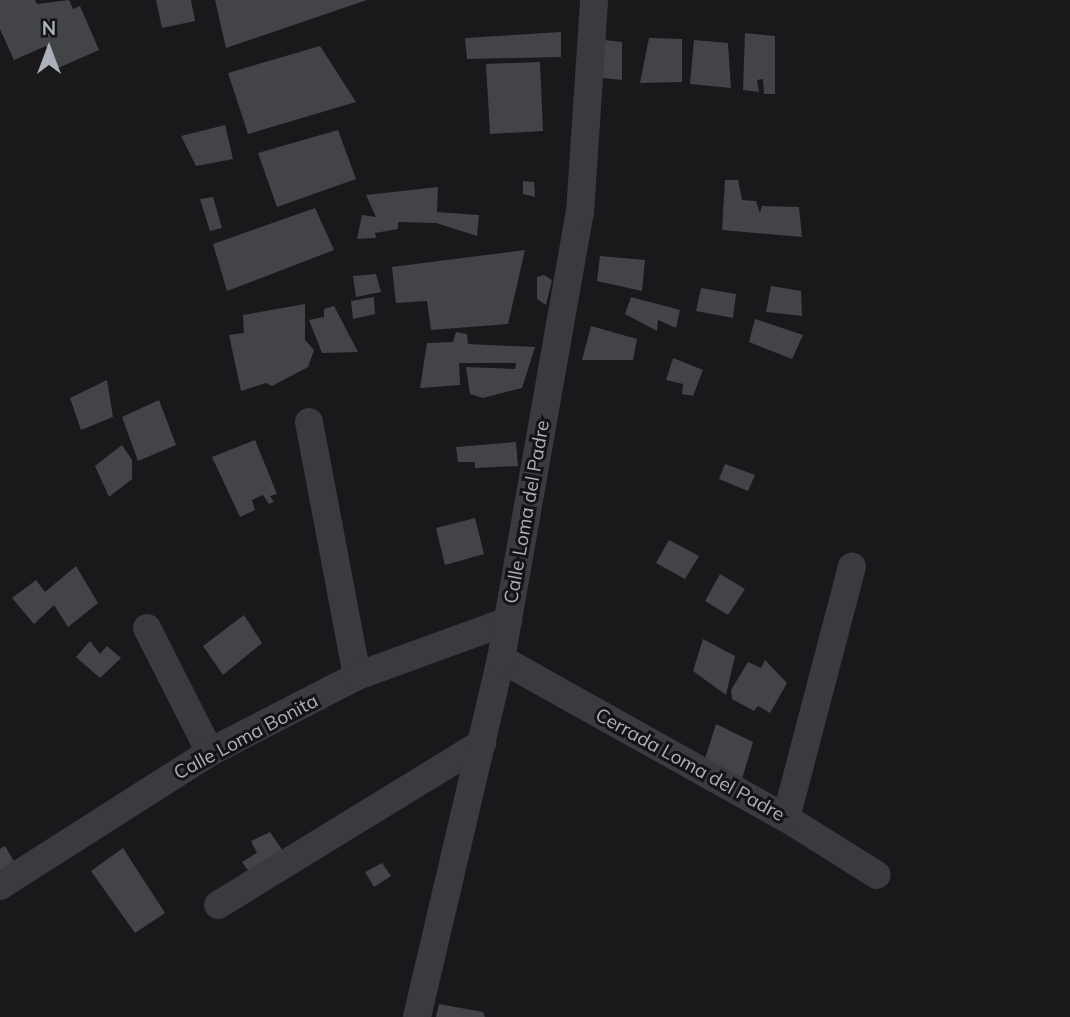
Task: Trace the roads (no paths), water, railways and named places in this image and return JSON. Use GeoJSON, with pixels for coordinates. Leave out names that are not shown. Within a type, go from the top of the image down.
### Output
{"type":"FeatureCollection","features":[{"type":"Feature","properties":{"kind":"street","name":"Calle Loma del Padre"},"geometry":{"type":"LineString","coordinates":[[417,1017],[501,659],[580,213],[594,0]]}},
{"type":"Feature","properties":{"kind":"street"},"geometry":{"type":"LineString","coordinates":[[309,422],[357,676]]}},
{"type":"Feature","properties":{"kind":"street"},"geometry":{"type":"LineString","coordinates":[[786,818],[852,566]]}},
{"type":"Feature","properties":{"kind":"street","name":"Calle Loma Bonita"},"geometry":{"type":"LineString","coordinates":[[0,886],[210,752],[357,676],[508,621]]}},
{"type":"Feature","properties":{"kind":"street"},"geometry":{"type":"LineString","coordinates":[[147,628],[210,752]]}},
{"type":"Feature","properties":{"kind":"street","name":"Cerrada Loma del Padre"},"geometry":{"type":"LineString","coordinates":[[501,659],[786,818],[877,875]]}},
{"type":"Feature","properties":{"kind":"street"},"geometry":{"type":"LineString","coordinates":[[218,905],[482,743]]}}]}
